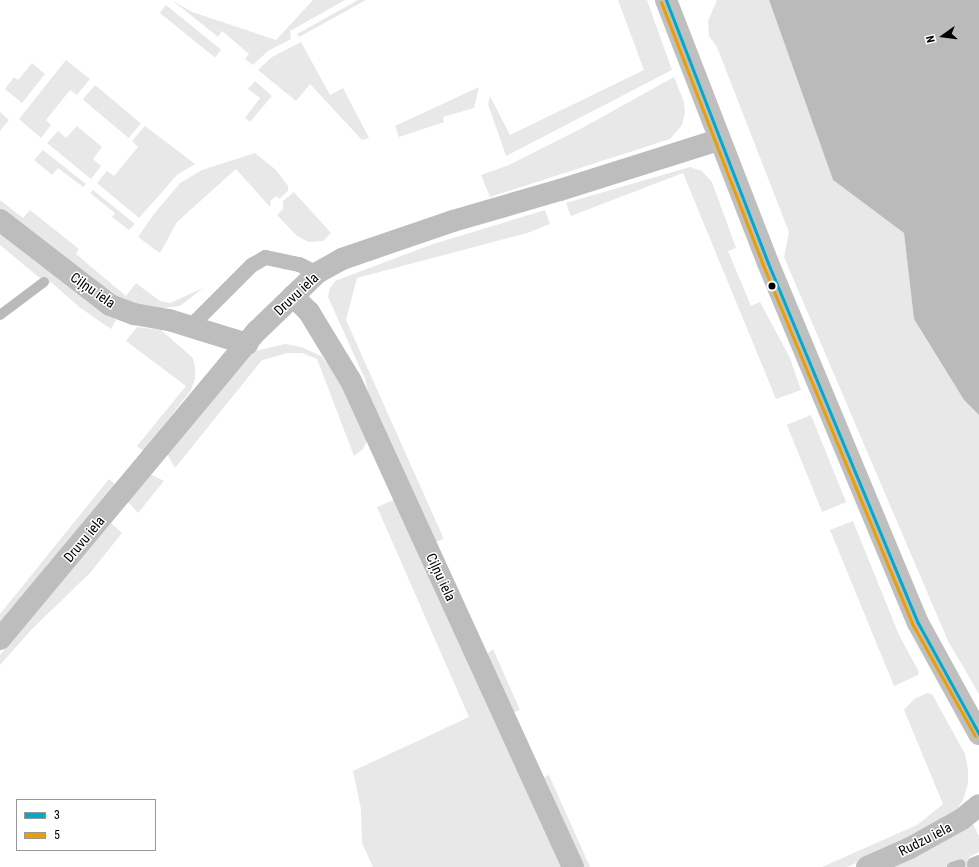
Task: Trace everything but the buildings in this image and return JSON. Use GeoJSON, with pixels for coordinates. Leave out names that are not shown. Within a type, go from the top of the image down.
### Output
{"type":"FeatureCollection","features":[{"type":"Feature","properties":{"kind":"main road"},"geometry":{"type":"LineString","coordinates":[[670,1],[719,140],[918,623],[979,734]]}},
{"type":"Feature","properties":{"kind":"street","name":"Druvu iela"},"geometry":{"type":"LineString","coordinates":[[0,638],[247,344],[317,273],[342,259],[453,221],[719,140]]}},
{"type":"Feature","properties":{"kind":"street","name":"Ciļņu iela"},"geometry":{"type":"LineString","coordinates":[[0,220],[110,305],[134,314],[189,327],[247,344]]}},
{"type":"Feature","properties":{"kind":"street","name":"Ciļņu iela"},"geometry":{"type":"LineString","coordinates":[[293,296],[308,312],[351,381],[573,867]]}},
{"type":"Feature","properties":{"kind":"street","name":"Rudzu iela"},"geometry":{"type":"LineString","coordinates":[[867,867],[910,848],[977,811]]}},
{"type":"Feature","properties":{"kind":"lane"},"geometry":{"type":"LineString","coordinates":[[189,327],[251,265],[265,257],[299,264],[317,273]]}},
{"type":"Feature","properties":{"kind":"shaded area"},"geometry":{"type":"Polygon","coordinates":[[[172,0],[192,12],[276,40],[313,0],[345,0],[290,31],[291,39],[268,51],[253,65],[245,59],[249,54],[222,31],[218,37],[172,0]]]}},
{"type":"Feature","properties":{"kind":"shaded area"},"geometry":{"type":"Polygon","coordinates":[[[358,0],[366,0],[299,37],[297,34],[358,0]]]}},
{"type":"Feature","properties":{"kind":"shaded area"},"geometry":{"type":"Polygon","coordinates":[[[618,0],[647,0],[672,70],[506,156],[488,104],[490,96],[510,135],[644,70],[618,0]]]}},
{"type":"Feature","properties":{"kind":"shaded area"},"geometry":{"type":"Polygon","coordinates":[[[717,0],[769,0],[833,180],[904,233],[914,319],[964,400],[979,415],[979,694],[948,641],[784,257],[789,232],[717,47],[709,36],[708,21],[717,0]]]}},
{"type":"Feature","properties":{"kind":"shaded area"},"geometry":{"type":"Polygon","coordinates":[[[769,0],[979,0],[979,415],[964,400],[914,319],[904,233],[833,180],[769,0]]]}},
{"type":"Feature","properties":{"kind":"shaded area"},"geometry":{"type":"Polygon","coordinates":[[[166,5],[221,50],[215,57],[160,13],[166,5]]]}},
{"type":"Feature","properties":{"kind":"shaded area"},"geometry":{"type":"Polygon","coordinates":[[[301,42],[330,95],[343,88],[369,138],[362,140],[310,84],[296,101],[258,70],[272,57],[301,42]]]}},
{"type":"Feature","properties":{"kind":"shaded area"},"geometry":{"type":"Polygon","coordinates":[[[66,60],[90,79],[77,95],[70,90],[46,120],[51,125],[41,138],[19,119],[66,60]]]}},
{"type":"Feature","properties":{"kind":"shaded area"},"geometry":{"type":"Polygon","coordinates":[[[32,63],[45,74],[22,103],[5,89],[14,77],[18,80],[32,63]]]}},
{"type":"Feature","properties":{"kind":"shaded area"},"geometry":{"type":"Polygon","coordinates":[[[674,77],[684,102],[685,113],[682,125],[670,139],[490,197],[481,175],[509,165],[584,127],[674,77]]]}},
{"type":"Feature","properties":{"kind":"shaded area"},"geometry":{"type":"Polygon","coordinates":[[[255,81],[272,96],[250,122],[245,118],[260,98],[248,89],[255,81]]]}},
{"type":"Feature","properties":{"kind":"shaded area"},"geometry":{"type":"Polygon","coordinates":[[[95,85],[141,124],[129,138],[83,100],[95,85]]]}},
{"type":"Feature","properties":{"kind":"shaded area"},"geometry":{"type":"Polygon","coordinates":[[[479,87],[474,108],[443,117],[444,122],[399,137],[395,126],[479,87]]]}},
{"type":"Feature","properties":{"kind":"shaded area"},"geometry":{"type":"Polygon","coordinates":[[[0,112],[9,120],[0,131],[0,112]]]}},
{"type":"Feature","properties":{"kind":"shaded area"},"geometry":{"type":"Polygon","coordinates":[[[77,126],[102,147],[93,159],[101,166],[91,179],[47,143],[58,131],[66,138],[77,126]]]}},
{"type":"Feature","properties":{"kind":"shaded area"},"geometry":{"type":"Polygon","coordinates":[[[145,126],[195,164],[177,175],[139,218],[97,183],[107,171],[114,176],[138,147],[132,141],[145,126]]]}},
{"type":"Feature","properties":{"kind":"shaded area"},"geometry":{"type":"Polygon","coordinates":[[[43,150],[86,184],[83,187],[58,168],[52,175],[34,160],[43,150]]]}},
{"type":"Feature","properties":{"kind":"shaded area"},"geometry":{"type":"Polygon","coordinates":[[[255,153],[276,170],[288,186],[288,191],[279,199],[277,196],[271,200],[270,207],[236,169],[177,222],[160,253],[138,237],[154,214],[180,183],[202,170],[255,153]]]}},
{"type":"Feature","properties":{"kind":"shaded area"},"geometry":{"type":"Polygon","coordinates":[[[690,167],[702,171],[712,182],[736,248],[728,251],[751,306],[760,302],[790,358],[801,390],[776,399],[683,173],[571,216],[566,203],[690,167]]]}},
{"type":"Feature","properties":{"kind":"shaded area"},"geometry":{"type":"Polygon","coordinates":[[[93,190],[135,224],[129,230],[112,217],[115,213],[90,193],[93,190]]]}},
{"type":"Feature","properties":{"kind":"shaded area"},"geometry":{"type":"Polygon","coordinates":[[[294,192],[331,233],[323,241],[309,242],[297,236],[277,215],[283,209],[283,201],[294,192]]]}},
{"type":"Feature","properties":{"kind":"shaded area"},"geometry":{"type":"Polygon","coordinates":[[[0,200],[23,218],[30,210],[79,249],[76,254],[126,296],[136,283],[160,301],[170,303],[203,288],[180,306],[165,308],[148,309],[114,299],[0,209],[0,200]]]}},
{"type":"Feature","properties":{"kind":"shaded area"},"geometry":{"type":"Polygon","coordinates":[[[545,210],[550,224],[527,233],[357,278],[346,320],[443,537],[443,539],[433,543],[370,401],[365,379],[328,297],[330,288],[335,281],[433,244],[545,210]]]}},
{"type":"Feature","properties":{"kind":"shaded area"},"geometry":{"type":"Polygon","coordinates":[[[0,231],[116,320],[111,329],[79,307],[51,282],[47,284],[0,245],[0,231]]]}},
{"type":"Feature","properties":{"kind":"shaded area"},"geometry":{"type":"Polygon","coordinates":[[[137,327],[161,330],[193,358],[195,367],[195,379],[191,390],[144,451],[137,446],[186,386],[126,341],[137,327]]]}},
{"type":"Feature","properties":{"kind":"shaded area"},"geometry":{"type":"Polygon","coordinates":[[[285,344],[301,347],[321,356],[346,388],[368,439],[363,449],[354,456],[317,359],[302,353],[288,353],[262,360],[175,468],[167,454],[255,351],[285,344]]]}},
{"type":"Feature","properties":{"kind":"shaded area"},"geometry":{"type":"Polygon","coordinates":[[[811,415],[846,502],[822,512],[787,425],[811,415]]]}},
{"type":"Feature","properties":{"kind":"shaded area"},"geometry":{"type":"Polygon","coordinates":[[[150,474],[164,481],[138,513],[128,502],[150,474]]]}},
{"type":"Feature","properties":{"kind":"shaded area"},"geometry":{"type":"Polygon","coordinates":[[[109,479],[116,485],[0,623],[0,614],[109,479]]]}},
{"type":"Feature","properties":{"kind":"shaded area"},"geometry":{"type":"Polygon","coordinates":[[[396,499],[563,867],[373,867],[362,843],[361,809],[353,771],[469,717],[377,507],[396,499]]]}},
{"type":"Feature","properties":{"kind":"shaded area"},"geometry":{"type":"Polygon","coordinates":[[[853,521],[899,635],[919,672],[918,675],[894,686],[830,530],[853,521]]]}},
{"type":"Feature","properties":{"kind":"shaded area"},"geometry":{"type":"Polygon","coordinates":[[[111,523],[122,533],[90,573],[33,628],[0,665],[0,655],[111,523]]]}},
{"type":"Feature","properties":{"kind":"shaded area"},"geometry":{"type":"Polygon","coordinates":[[[493,649],[520,710],[515,712],[509,709],[486,655],[493,649]]]}},
{"type":"Feature","properties":{"kind":"shaded area"},"geometry":{"type":"Polygon","coordinates":[[[927,693],[932,694],[965,754],[968,769],[968,784],[963,800],[956,811],[905,841],[847,867],[822,867],[917,825],[943,804],[904,710],[914,699],[927,693]]]}},
{"type":"Feature","properties":{"kind":"shaded area"},"geometry":{"type":"Polygon","coordinates":[[[549,775],[590,867],[582,867],[544,777],[549,775]]]}},
{"type":"Feature","properties":{"kind":"shaded area"},"geometry":{"type":"Polygon","coordinates":[[[973,824],[979,836],[979,852],[969,857],[975,867],[886,867],[973,824]]]}},
{"type":"Feature","properties":{"kind":"waterway"},"geometry":{"type":"LineString","coordinates":[[0,315],[44,282]]}},
{"type":"Feature","properties":{"kind":"waterway"},"geometry":{"type":"LineString","coordinates":[[952,867],[961,864]]}},
{"type":"Feature","properties":{"kind":"transit line","name":"3"},"geometry":{"type":"LineString","coordinates":[[666,0],[768,263],[918,623],[979,734]]}},
{"type":"Feature","properties":{"kind":"transit line","name":"5"},"geometry":{"type":"LineString","coordinates":[[661,2],[763,265],[913,625],[975,736]]}}]}
